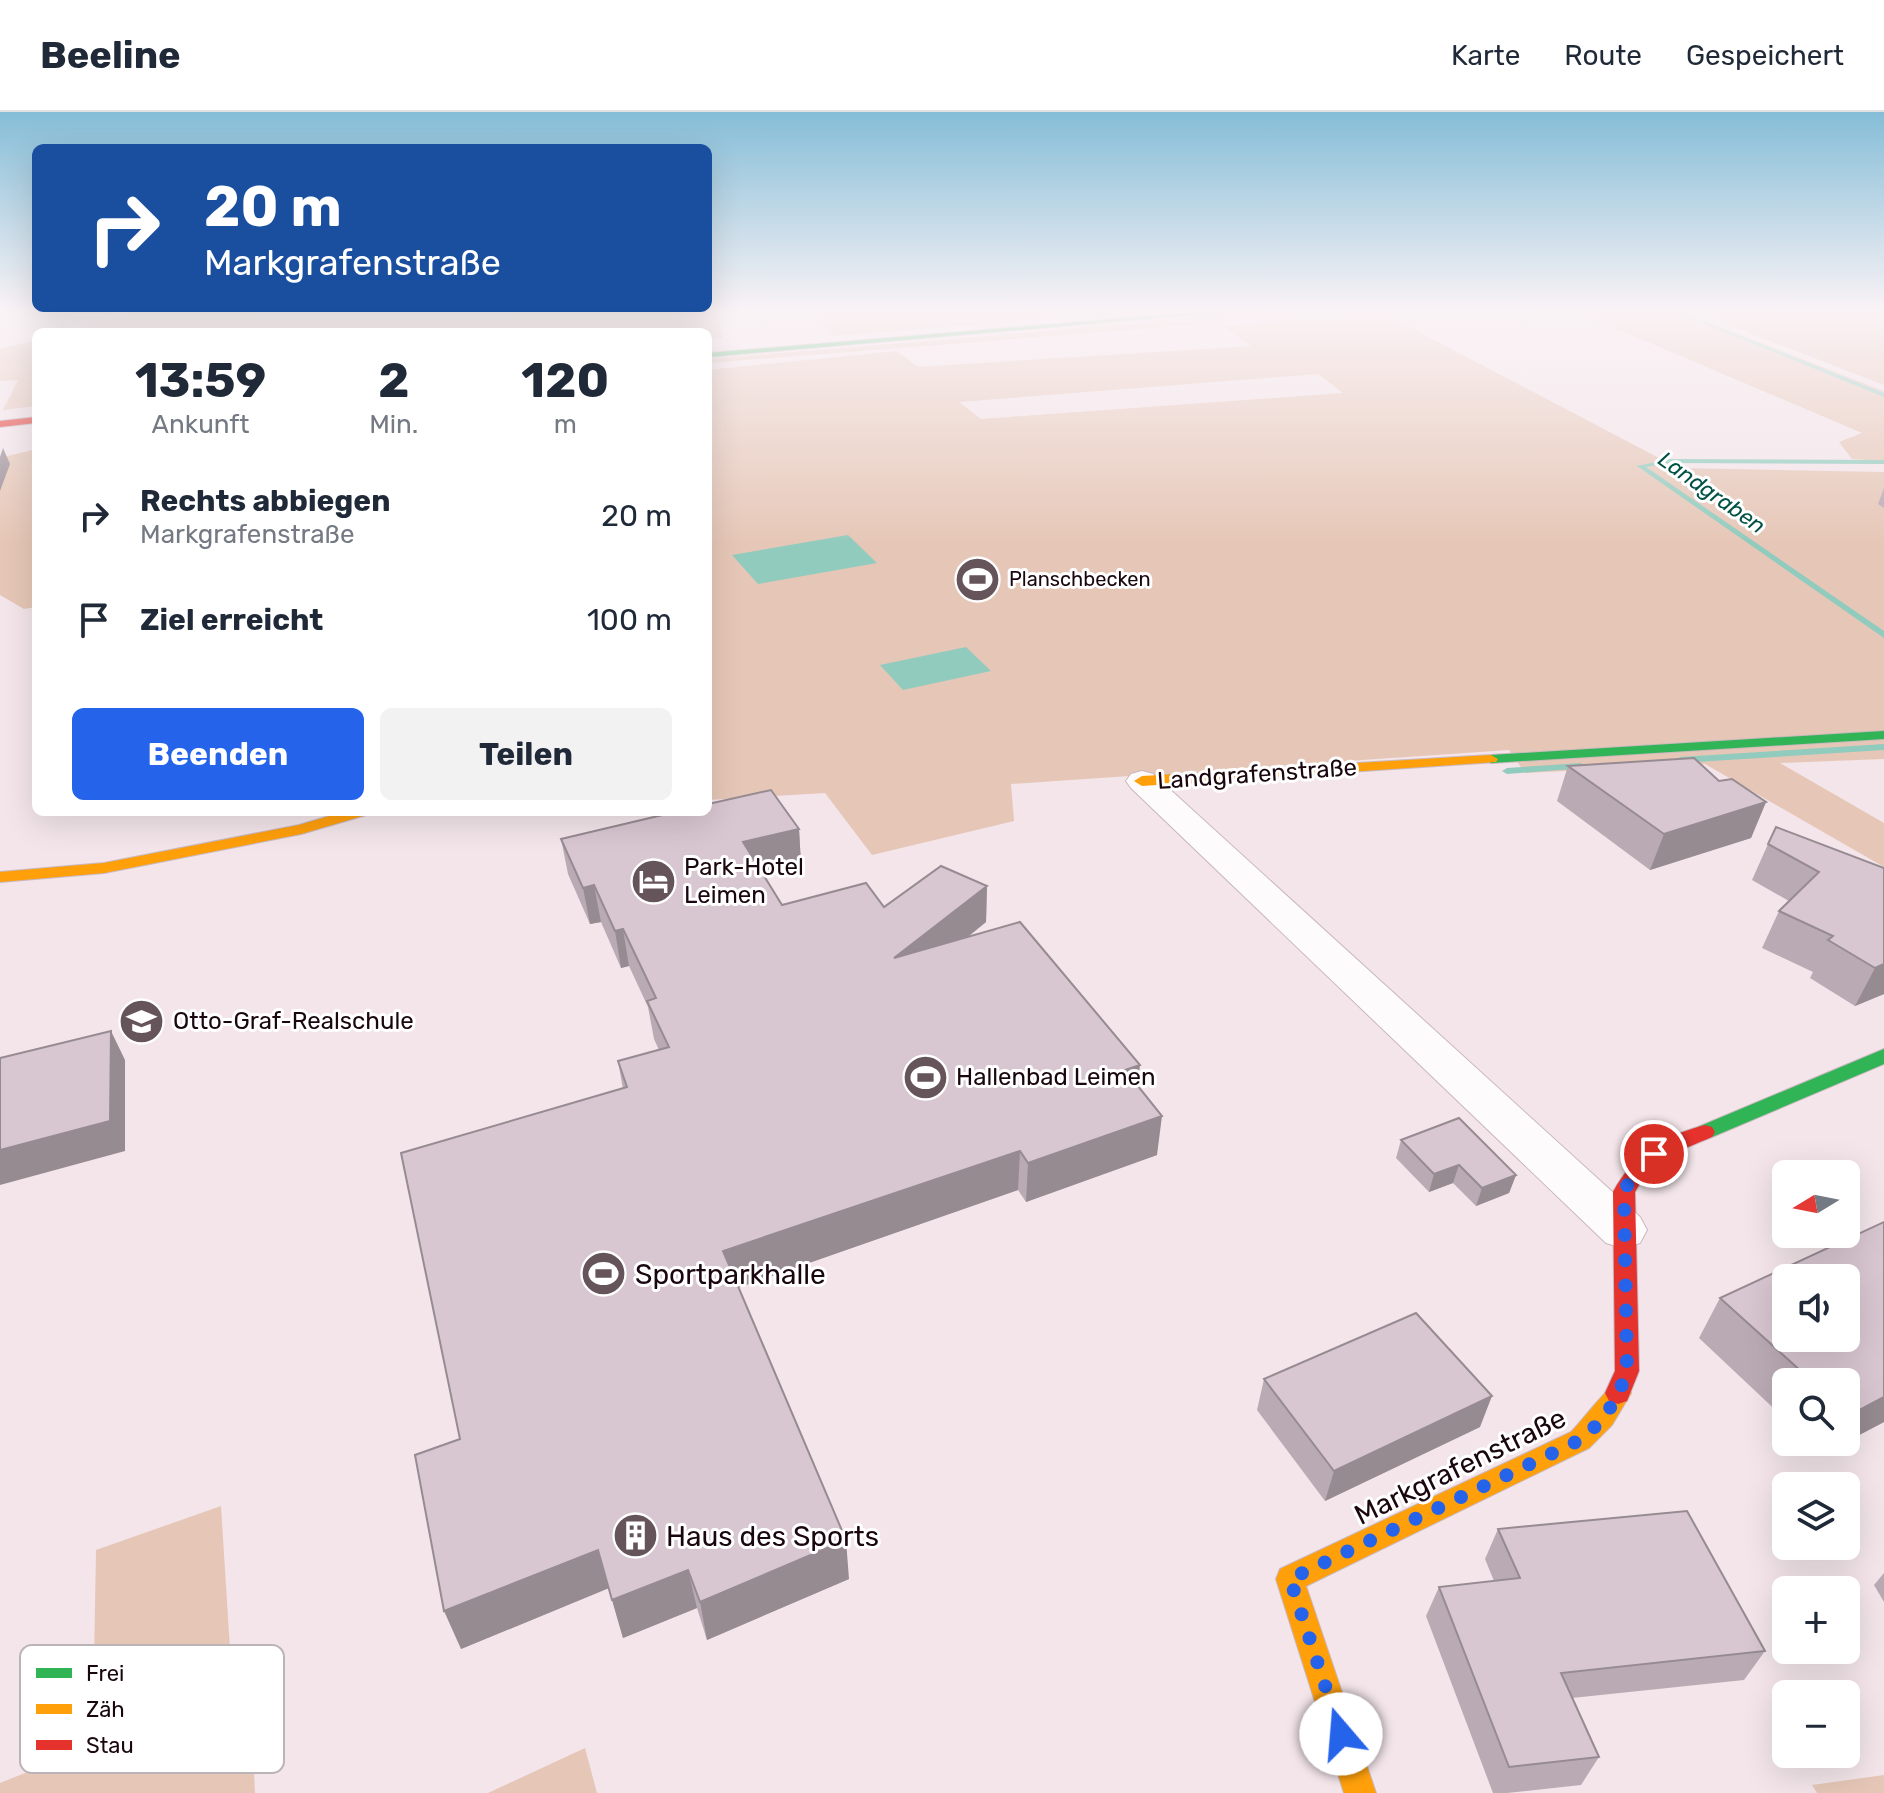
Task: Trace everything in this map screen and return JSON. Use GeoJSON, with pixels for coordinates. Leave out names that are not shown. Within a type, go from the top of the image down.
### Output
{"type":"FeatureCollection","features":[{"type":"Feature","properties":{"kind":"street"},"geometry":{"type":"LineString","coordinates":[[0,424],[32,420]]}},
{"type":"Feature","properties":{"kind":"street","name":"Landgrafenstraße"},"geometry":{"type":"LineString","coordinates":[[1142,781],[1884,735]]}},
{"type":"Feature","properties":{"kind":"street","name":"Landgrafenstraße"},"geometry":{"type":"LineString","coordinates":[[1142,781],[1623,1230]]}},
{"type":"Feature","properties":{"kind":"street"},"geometry":{"type":"LineString","coordinates":[[0,877],[104,868],[301,829],[346,816]]}},
{"type":"Feature","properties":{"kind":"street","name":"Markgrafenstraße"},"geometry":{"type":"LineString","coordinates":[[1360,1793],[1290,1579],[1580,1440],[1602,1423],[1618,1398],[1627,1371],[1624,1192],[1635,1169],[1654,1154],[1884,1056]]}},
{"type":"Feature","properties":{"kind":"shaded area"},"geometry":{"type":"Polygon","coordinates":[[[14,387],[32,387],[32,406],[3,410],[14,387]]]}},
{"type":"Feature","properties":{"kind":"shaded area"},"geometry":{"type":"Polygon","coordinates":[[[712,387],[1146,387],[959,402],[981,419],[1343,393],[1336,387],[1525,387],[1678,468],[1884,472],[1884,759],[1780,763],[1884,823],[1884,867],[1705,764],[1525,773],[1509,750],[1011,784],[1014,821],[872,855],[825,793],[712,800],[712,387]]]}},
{"type":"Feature","properties":{"kind":"shaded area"},"geometry":{"type":"Polygon","coordinates":[[[1755,387],[1875,387],[1884,391],[1884,461],[1852,459],[1839,442],[1862,433],[1755,387]]]}},
{"type":"Feature","properties":{"kind":"shaded area"},"geometry":{"type":"Polygon","coordinates":[[[32,450],[32,608],[24,609],[0,595],[0,458],[32,450]]]}},
{"type":"Feature","properties":{"kind":"shaded area"},"geometry":{"type":"Polygon","coordinates":[[[848,535],[877,563],[758,584],[732,555],[848,535]]]}},
{"type":"Feature","properties":{"kind":"shaded area"},"geometry":{"type":"Polygon","coordinates":[[[966,647],[991,671],[903,690],[880,665],[966,647]]]}},
{"type":"Feature","properties":{"kind":"shaded area"},"geometry":{"type":"Polygon","coordinates":[[[221,1506],[230,1645],[94,1645],[96,1550],[221,1506]]]}},
{"type":"Feature","properties":{"kind":"shaded area"},"geometry":{"type":"Polygon","coordinates":[[[585,1748],[597,1793],[488,1793],[585,1748]]]}},
{"type":"Feature","properties":{"kind":"shaded area"},"geometry":{"type":"Polygon","coordinates":[[[25,1773],[254,1773],[255,1793],[0,1793],[0,1783],[25,1773]]]}},
{"type":"Feature","properties":{"kind":"shaded area"},"geometry":{"type":"Polygon","coordinates":[[[1884,1775],[1884,1793],[1817,1793],[1812,1785],[1884,1775]]]}},
{"type":"Feature","properties":{"kind":"building"},"geometry":{"type":"Polygon","coordinates":[[[1694,758],[1719,781],[1732,779],[1766,802],[1664,834],[1568,766],[1694,758]]]}},
{"type":"Feature","properties":{"kind":"building"},"geometry":{"type":"Polygon","coordinates":[[[771,790],[799,829],[743,842],[782,905],[866,883],[884,907],[941,866],[987,886],[894,958],[1020,922],[1140,1065],[1125,1070],[1162,1116],[1028,1163],[1020,1151],[723,1251],[846,1540],[700,1602],[688,1570],[612,1600],[598,1550],[444,1611],[415,1455],[460,1439],[401,1153],[627,1087],[618,1061],[669,1047],[647,1001],[656,998],[623,929],[615,931],[594,885],[583,888],[561,839],[658,816],[712,816],[712,803],[771,790]]]}},
{"type":"Feature","properties":{"kind":"building"},"geometry":{"type":"Polygon","coordinates":[[[1776,827],[1884,868],[1884,964],[1875,968],[1828,940],[1833,936],[1779,911],[1819,872],[1768,844],[1776,827]]]}},
{"type":"Feature","properties":{"kind":"building"},"geometry":{"type":"Polygon","coordinates":[[[111,1031],[110,1121],[0,1150],[0,1058],[111,1031]]]}},
{"type":"Feature","properties":{"kind":"building"},"geometry":{"type":"Polygon","coordinates":[[[1459,1118],[1516,1175],[1482,1188],[1459,1165],[1434,1174],[1401,1140],[1459,1118]]]}},
{"type":"Feature","properties":{"kind":"building"},"geometry":{"type":"Polygon","coordinates":[[[1884,1222],[1884,1397],[1860,1410],[1860,1368],[1798,1368],[1780,1352],[1860,1352],[1860,1264],[1793,1264],[1828,1248],[1860,1248],[1860,1233],[1884,1222]]]}},
{"type":"Feature","properties":{"kind":"building"},"geometry":{"type":"Polygon","coordinates":[[[1772,1274],[1772,1345],[1720,1298],[1772,1274]]]}},
{"type":"Feature","properties":{"kind":"building"},"geometry":{"type":"Polygon","coordinates":[[[1416,1313],[1492,1396],[1334,1471],[1264,1379],[1416,1313]]]}},
{"type":"Feature","properties":{"kind":"building"},"geometry":{"type":"Polygon","coordinates":[[[1687,1511],[1765,1651],[1561,1673],[1599,1757],[1509,1767],[1439,1587],[1520,1578],[1498,1529],[1687,1511]]]}},
{"type":"Feature","properties":{"kind":"waterway"},"geometry":{"type":"LineString","coordinates":[[1865,387],[1884,395]]}},
{"type":"Feature","properties":{"kind":"waterway","name":"Landgraben"},"geometry":{"type":"LineString","coordinates":[[1884,462],[1669,461],[1640,466],[1884,635]]}},
{"type":"Feature","properties":{"kind":"waterway","name":"Landgraben"},"geometry":{"type":"LineString","coordinates":[[1680,760],[1884,747]]}},
{"type":"Feature","properties":{"kind":"waterway","name":"Landgraben"},"geometry":{"type":"LineString","coordinates":[[1507,771],[1581,766]]}},
{"type":"Feature","properties":{"kind":"traffic: fast"},"geometry":{"type":"LineString","coordinates":[[1491,759],[1884,735]]}},
{"type":"Feature","properties":{"kind":"traffic: fast"},"geometry":{"type":"LineString","coordinates":[[1705,1132],[1884,1056]]}},
{"type":"Feature","properties":{"kind":"traffic: slow"},"geometry":{"type":"LineString","coordinates":[[1142,781],[1491,759]]}},
{"type":"Feature","properties":{"kind":"traffic: slow"},"geometry":{"type":"LineString","coordinates":[[0,877],[104,868],[301,829],[346,816]]}},
{"type":"Feature","properties":{"kind":"traffic: slow"},"geometry":{"type":"LineString","coordinates":[[1360,1793],[1290,1579],[1580,1440],[1603,1417],[1618,1393]]}},
{"type":"Feature","properties":{"kind":"traffic: jam"},"geometry":{"type":"LineString","coordinates":[[0,424],[32,420]]}},
{"type":"Feature","properties":{"kind":"traffic: jam"},"geometry":{"type":"LineString","coordinates":[[1618,1393],[1627,1371],[1624,1192],[1648,1159],[1705,1132]]}},
{"type":"Feature","properties":{"kind":"place","name":"Planschbecken"},"geometry":{"type":"Point","coordinates":[978,579]}},
{"type":"Feature","properties":{"kind":"place","name":"Park-Hotel Leimen"},"geometry":{"type":"Point","coordinates":[653,881]}},
{"type":"Feature","properties":{"kind":"place","name":"Otto-Graf-Realschule"},"geometry":{"type":"Point","coordinates":[142,1021]}},
{"type":"Feature","properties":{"kind":"place","name":"Hallenbad Leimen"},"geometry":{"type":"Point","coordinates":[925,1077]}},
{"type":"Feature","properties":{"kind":"place","name":"Sportparkhalle"},"geometry":{"type":"Point","coordinates":[604,1274]}},
{"type":"Feature","properties":{"kind":"place","name":"Haus des Sports"},"geometry":{"type":"Point","coordinates":[635,1536]}},
{"type":"Feature","properties":{"kind":"route"},"geometry":{"type":"LineString","coordinates":[[1341,1734],[1290,1579],[1580,1440],[1602,1423],[1618,1398],[1627,1371],[1629,1339],[1624,1192],[1635,1169],[1654,1154]]}}]}
